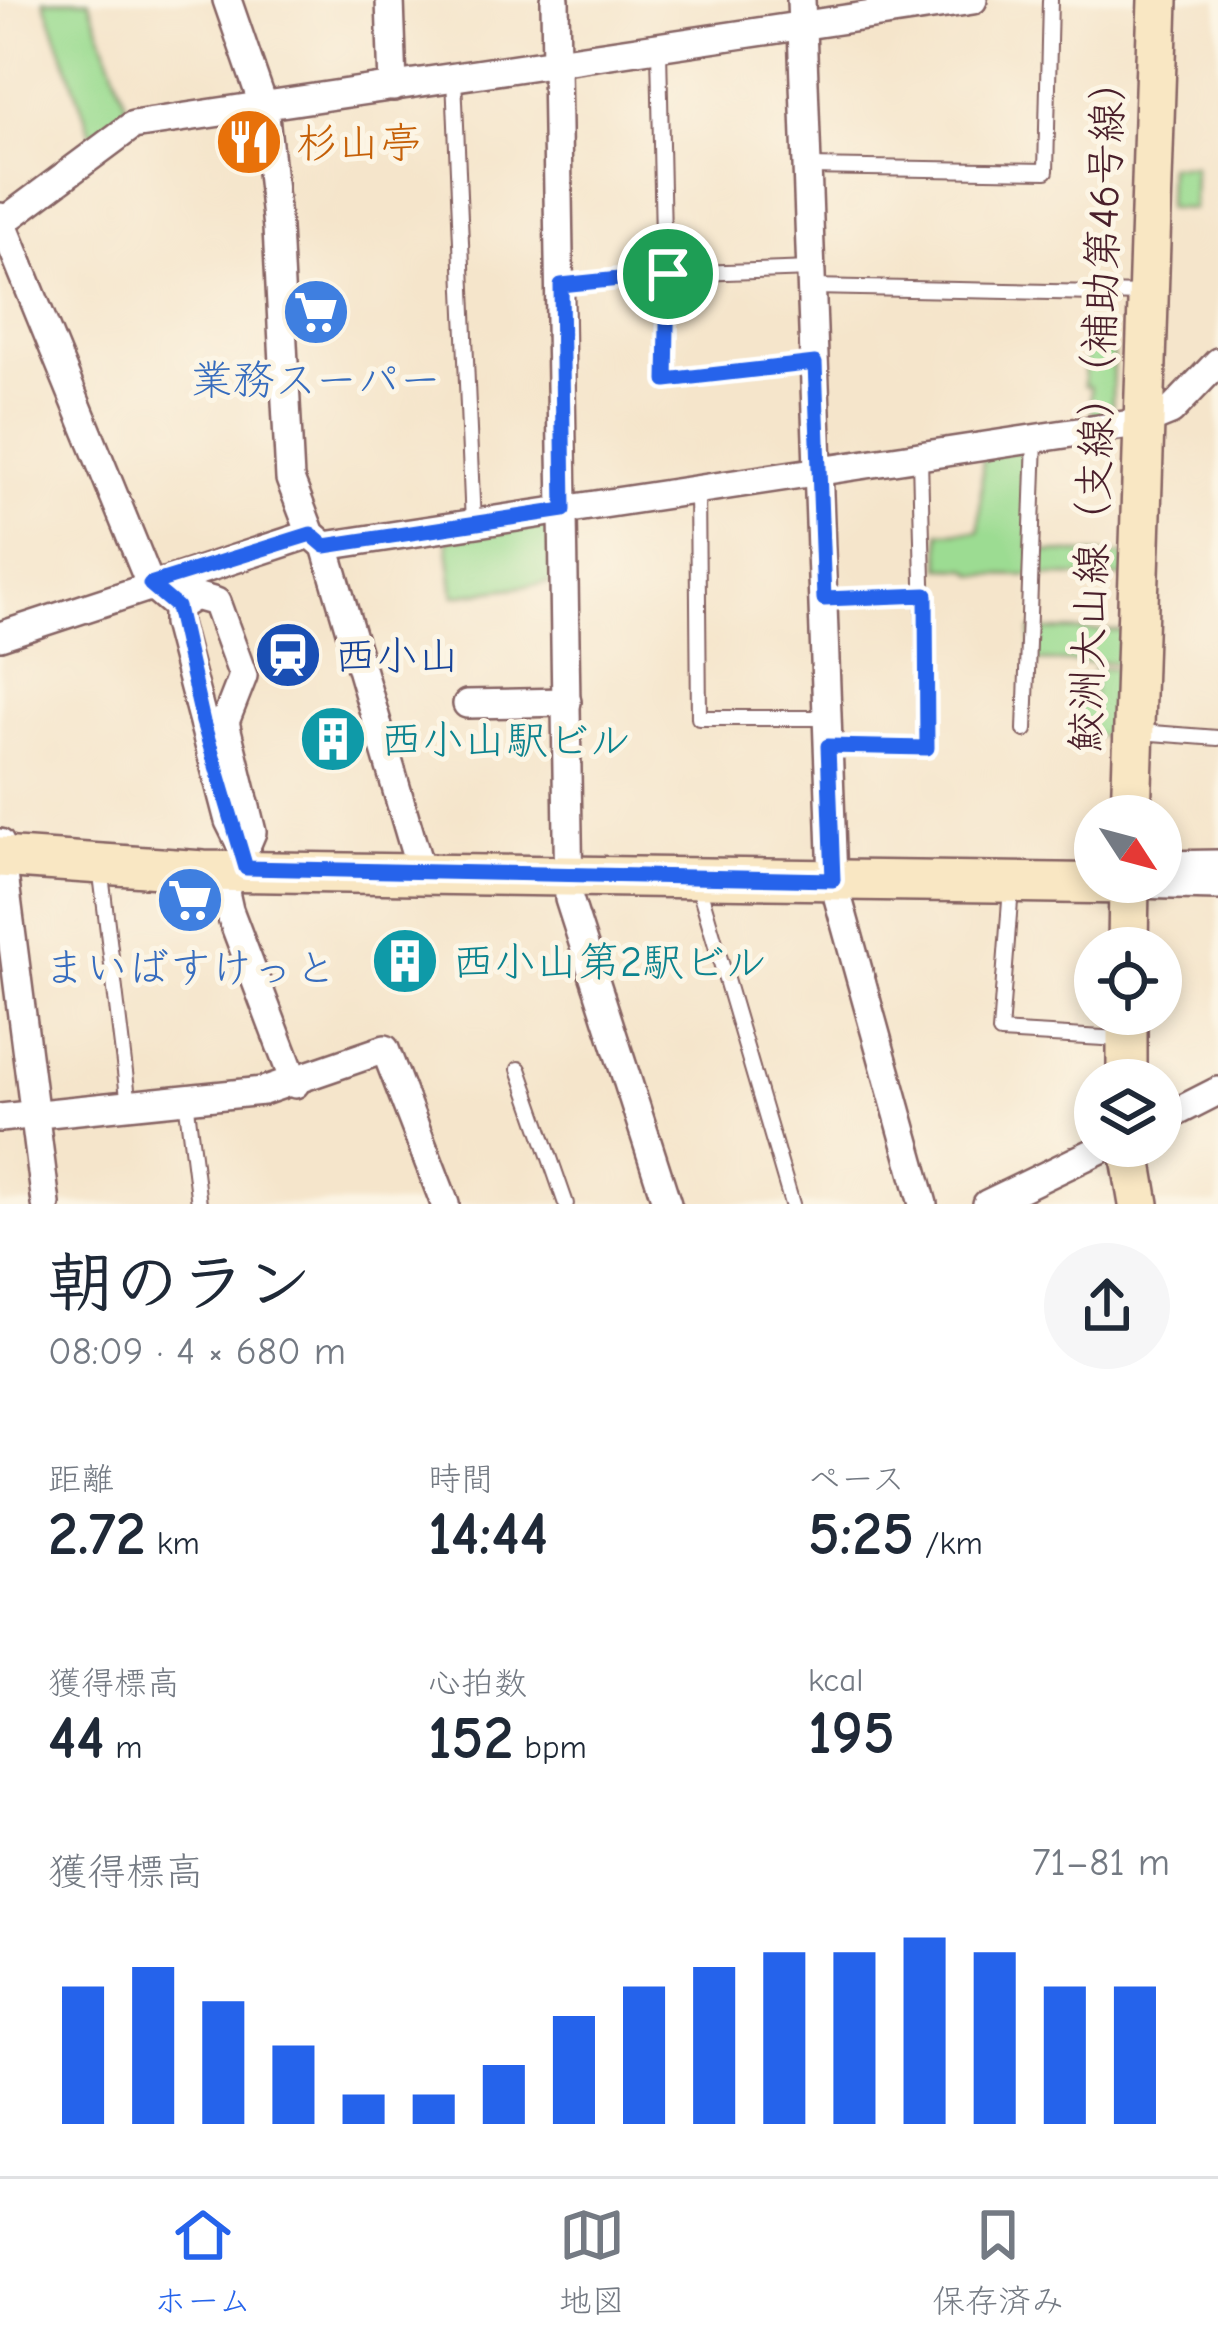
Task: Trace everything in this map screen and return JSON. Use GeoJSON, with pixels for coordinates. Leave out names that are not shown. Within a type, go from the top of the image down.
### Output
{"type":"FeatureCollection","features":[{"type":"Feature","properties":{"kind":"street"},"geometry":{"type":"LineString","coordinates":[[227,0],[264,107],[277,228],[290,479],[318,540],[421,872]]}},
{"type":"Feature","properties":{"kind":"street"},"geometry":{"type":"LineString","coordinates":[[390,0],[393,87]]}},
{"type":"Feature","properties":{"kind":"street"},"geometry":{"type":"LineString","coordinates":[[555,0],[572,915],[667,1204]]}},
{"type":"Feature","properties":{"kind":"street"},"geometry":{"type":"LineString","coordinates":[[241,863],[177,607],[150,584],[1,222],[133,125],[659,50],[801,14],[973,0]]}},
{"type":"Feature","properties":{"kind":"street","name":"鮫洲大山線（支線）（補助第46号線）"},"geometry":{"type":"LineString","coordinates":[[1132,795],[1158,0]]}},
{"type":"Feature","properties":{"kind":"street"},"geometry":{"type":"LineString","coordinates":[[801,14],[833,880],[923,1204]]}},
{"type":"Feature","properties":{"kind":"street"},"geometry":{"type":"LineString","coordinates":[[0,636],[150,584],[318,540],[473,524],[1144,422],[1171,411],[1218,362]]}},
{"type":"Feature","properties":{"kind":"street"},"geometry":{"type":"LineString","coordinates":[[177,607],[195,596],[216,602],[243,676],[225,722],[252,832],[225,892],[295,1084]]}},
{"type":"Feature","properties":{"kind":"street"},"geometry":{"type":"LineString","coordinates":[[467,704],[567,702]]}},
{"type":"Feature","properties":{"kind":"street"},"geometry":{"type":"LineString","coordinates":[[46,1204],[35,1115],[10,994],[2,852],[100,866],[241,863],[696,879],[1074,881]]}},
{"type":"Feature","properties":{"kind":"street"},"geometry":{"type":"LineString","coordinates":[[1182,870],[1218,864]]}},
{"type":"Feature","properties":{"kind":"street"},"geometry":{"type":"LineString","coordinates":[[1182,882],[1218,886]]}},
{"type":"Feature","properties":{"kind":"street"},"geometry":{"type":"LineString","coordinates":[[0,1118],[295,1084],[386,1049],[445,1204]]}},
{"type":"Feature","properties":{"kind":"street"},"geometry":{"type":"LineString","coordinates":[[1182,1109],[1218,1091]]}},
{"type":"Feature","properties":{"kind":"street"},"geometry":{"type":"LineString","coordinates":[[1001,1201],[1074,1163]]}},
{"type":"Feature","properties":{"kind":"street"},"geometry":{"type":"LineString","coordinates":[[1133,1167],[1139,1204]]}},
{"type":"Feature","properties":{"kind":"lane"},"geometry":{"type":"LineString","coordinates":[[808,167],[1046,171],[1050,0]]}},
{"type":"Feature","properties":{"kind":"lane"},"geometry":{"type":"LineString","coordinates":[[659,50],[668,274],[666,380],[815,363]]}},
{"type":"Feature","properties":{"kind":"lane"},"geometry":{"type":"LineString","coordinates":[[454,78],[473,524]]}},
{"type":"Feature","properties":{"kind":"lane"},"geometry":{"type":"LineString","coordinates":[[561,285],[668,274],[1150,294]]}},
{"type":"Feature","properties":{"kind":"lane"},"geometry":{"type":"LineString","coordinates":[[1025,730],[1035,440]]}},
{"type":"Feature","properties":{"kind":"lane"},"geometry":{"type":"LineString","coordinates":[[698,487],[699,718],[927,748],[920,455]]}},
{"type":"Feature","properties":{"kind":"lane"},"geometry":{"type":"LineString","coordinates":[[824,599],[926,595]]}},
{"type":"Feature","properties":{"kind":"lane"},"geometry":{"type":"LineString","coordinates":[[1133,732],[1218,738]]}},
{"type":"Feature","properties":{"kind":"lane"},"geometry":{"type":"LineString","coordinates":[[100,866],[129,1105]]}},
{"type":"Feature","properties":{"kind":"lane"},"geometry":{"type":"LineString","coordinates":[[696,879],[792,1204]]}},
{"type":"Feature","properties":{"kind":"lane"},"geometry":{"type":"LineString","coordinates":[[1011,883],[1000,1032],[1074,1029]]}},
{"type":"Feature","properties":{"kind":"lane"},"geometry":{"type":"LineString","coordinates":[[519,1069],[566,1204]]}},
{"type":"Feature","properties":{"kind":"lane"},"geometry":{"type":"LineString","coordinates":[[186,1099],[199,1204]]}},
{"type":"Feature","properties":{"kind":"green space"},"geometry":{"type":"Polygon","coordinates":[[[44,0],[89,0],[129,112],[93,139],[44,0]]]}},
{"type":"Feature","properties":{"kind":"green space"},"geometry":{"type":"Polygon","coordinates":[[[1168,166],[1194,166],[1193,209],[1167,208],[1168,166]]]}},
{"type":"Feature","properties":{"kind":"green space"},"geometry":{"type":"Polygon","coordinates":[[[1085,350],[1113,350],[1112,419],[1092,420],[1090,387],[1084,386],[1085,350]]]}},
{"type":"Feature","properties":{"kind":"green space"},"geometry":{"type":"Polygon","coordinates":[[[1031,447],[1030,551],[1126,555],[1126,577],[976,575],[968,569],[941,568],[940,532],[979,531],[983,454],[1031,447]]]}},
{"type":"Feature","properties":{"kind":"green space"},"geometry":{"type":"Polygon","coordinates":[[[553,524],[555,582],[454,596],[447,539],[553,524]]]}},
{"type":"Feature","properties":{"kind":"green space"},"geometry":{"type":"Polygon","coordinates":[[[1031,630],[1123,631],[1122,663],[1030,661],[1031,630]]]}},
{"type":"Feature","properties":{"kind":"green space"},"geometry":{"type":"Polygon","coordinates":[[[1094,668],[1125,669],[1123,736],[1075,735],[1076,703],[1093,703],[1094,668]]]}},
{"type":"Feature","properties":{"kind":"place","name":"杉山亭"},"geometry":{"type":"Point","coordinates":[249,142]}},
{"type":"Feature","properties":{"kind":"place","name":"業務スーパー"},"geometry":{"type":"Point","coordinates":[316,312]}},
{"type":"Feature","properties":{"kind":"place","name":"西小山"},"geometry":{"type":"Point","coordinates":[288,655]}},
{"type":"Feature","properties":{"kind":"place","name":"西小山駅ビル"},"geometry":{"type":"Point","coordinates":[333,739]}},
{"type":"Feature","properties":{"kind":"place","name":"まいばすけっと"},"geometry":{"type":"Point","coordinates":[190,900]}},
{"type":"Feature","properties":{"kind":"place","name":"西小山第2駅ビル"},"geometry":{"type":"Point","coordinates":[405,961]}},
{"type":"Feature","properties":{"kind":"route"},"geometry":{"type":"LineString","coordinates":[[668,274],[666,380],[815,363],[824,599],[926,595],[927,748],[828,746],[833,880],[246,868],[203,722],[177,607],[150,584],[311,534],[325,546],[564,510],[561,285],[668,274]]}}]}
